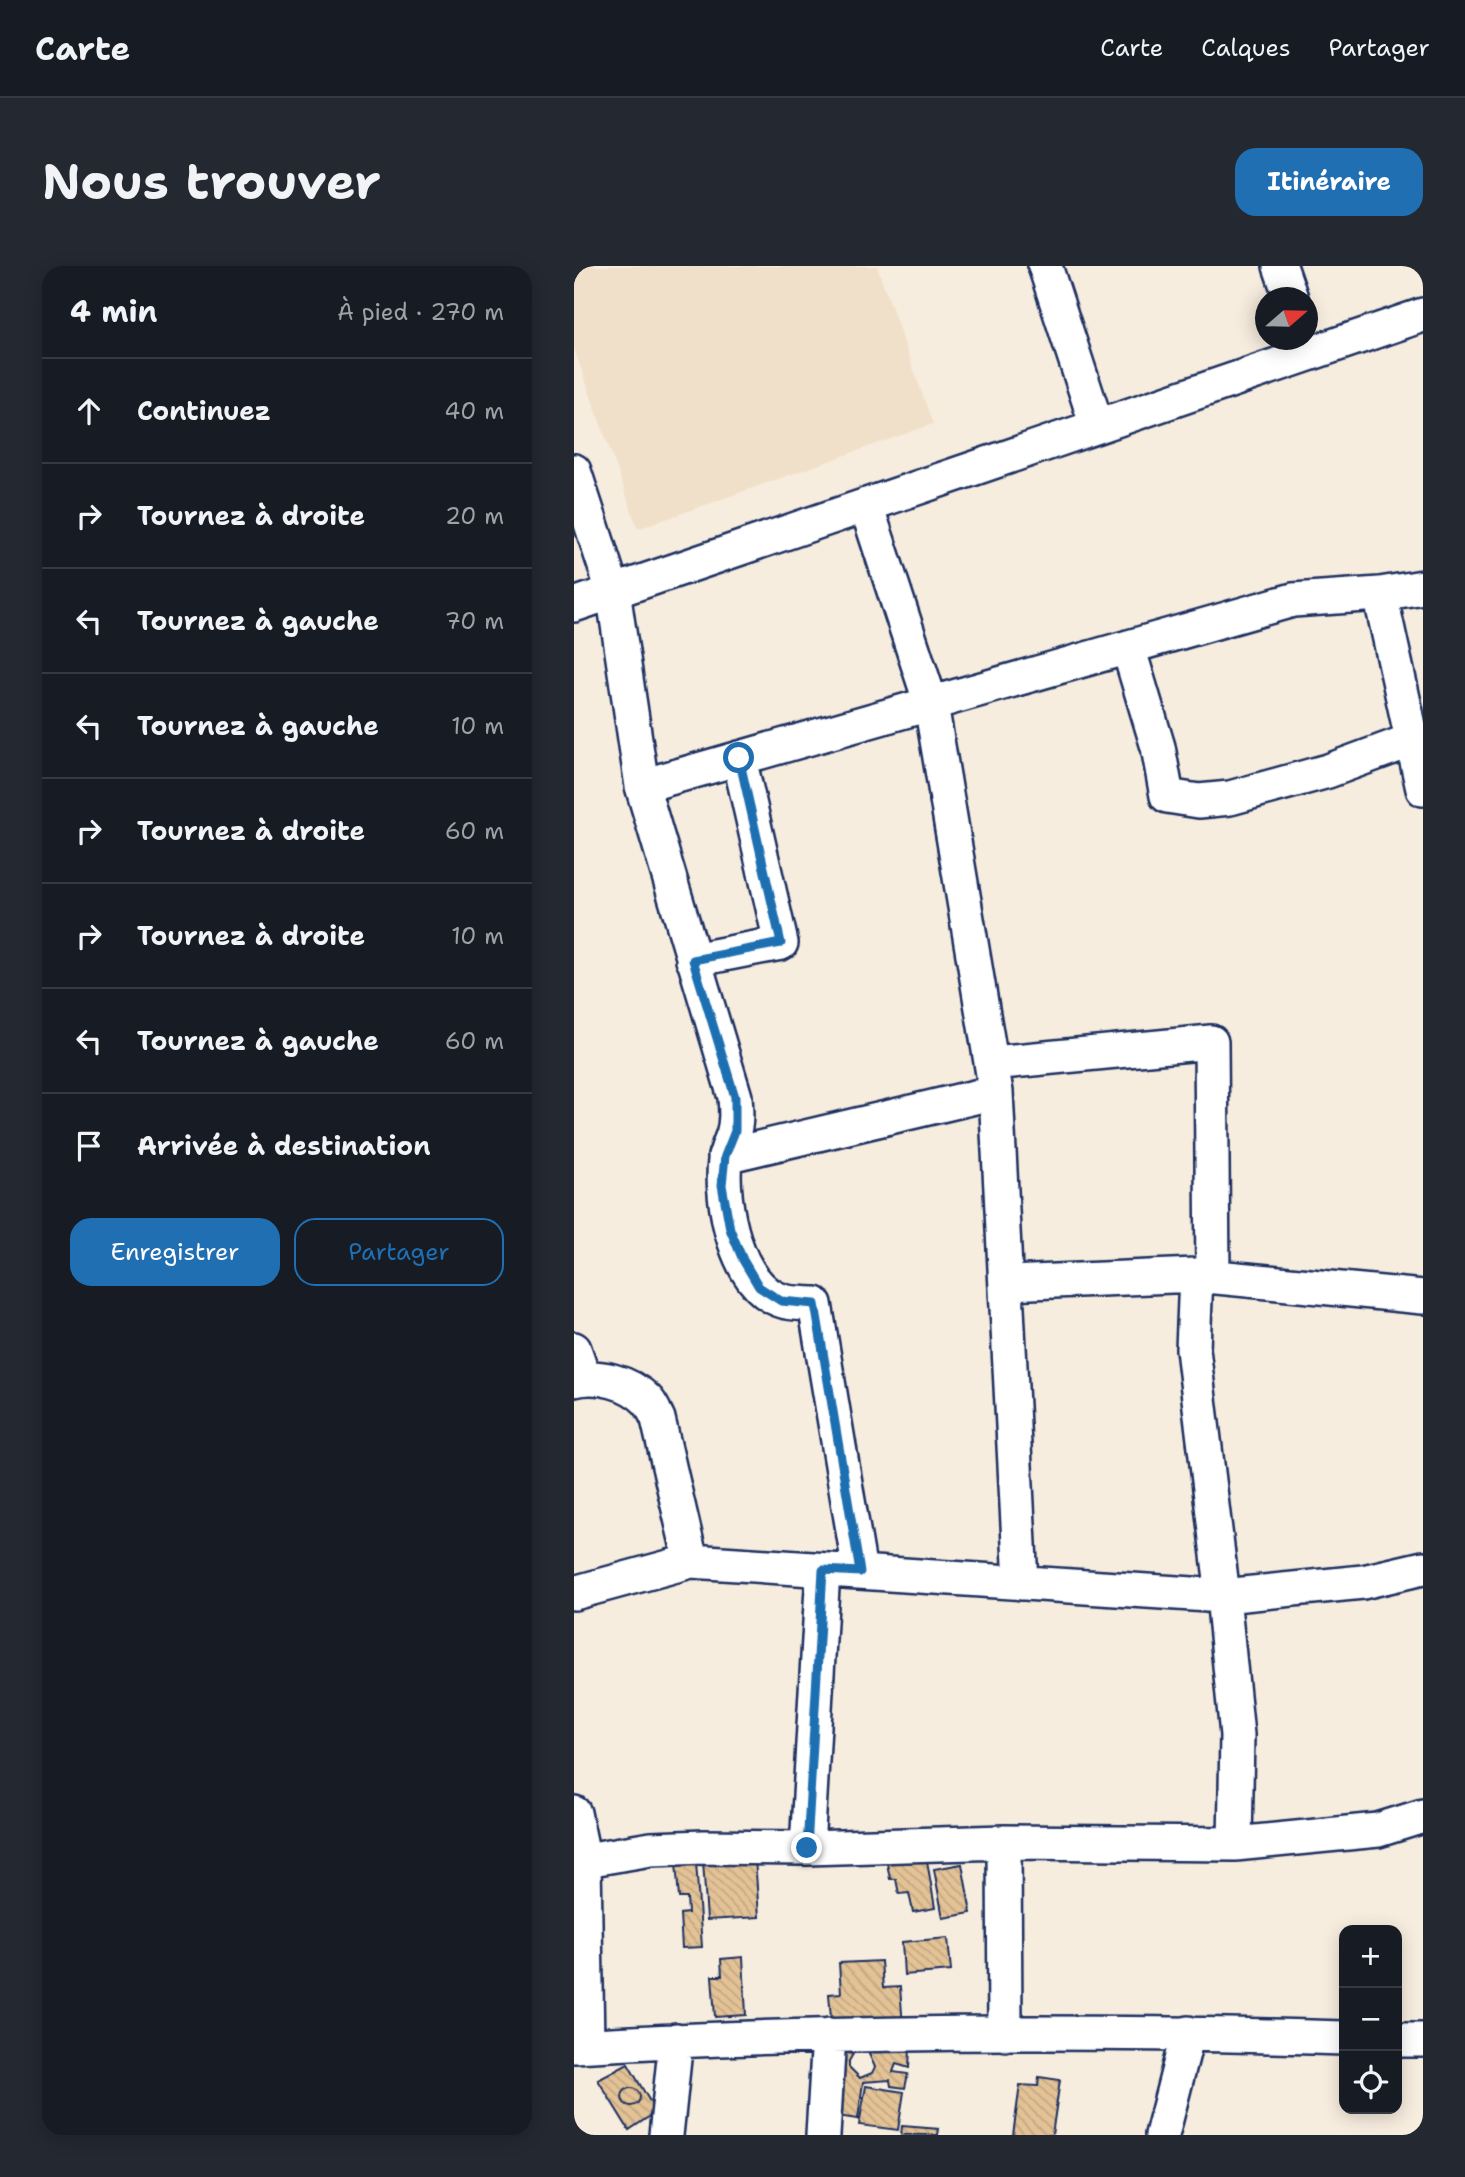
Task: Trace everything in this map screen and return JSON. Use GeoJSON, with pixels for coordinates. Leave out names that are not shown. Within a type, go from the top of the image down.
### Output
{"type":"FeatureCollection","features":[{"type":"Feature","properties":{"kind":"street"},"geometry":{"type":"LineString","coordinates":[[1045,266],[1097,426]]}},
{"type":"Feature","properties":{"kind":"street"},"geometry":{"type":"LineString","coordinates":[[1280,266],[1287,287]]}},
{"type":"Feature","properties":{"kind":"street"},"geometry":{"type":"LineString","coordinates":[[1318,344],[1423,315]]}},
{"type":"Feature","properties":{"kind":"street"},"geometry":{"type":"LineString","coordinates":[[574,605],[1097,426],[1300,350]]}},
{"type":"Feature","properties":{"kind":"street"},"geometry":{"type":"LineString","coordinates":[[574,471],[613,591],[642,786],[735,1097],[735,1131],[725,1156],[722,1185],[730,1229],[743,1260],[759,1287],[781,1301],[815,1304],[860,1572]]}},
{"type":"Feature","properties":{"kind":"street"},"geometry":{"type":"LineString","coordinates":[[866,505],[931,704],[994,1078],[1021,1583]]}},
{"type":"Feature","properties":{"kind":"street"},"geometry":{"type":"LineString","coordinates":[[642,786],[1293,600],[1380,594],[1423,587]]}},
{"type":"Feature","properties":{"kind":"street"},"geometry":{"type":"LineString","coordinates":[[1380,594],[1423,789]]}},
{"type":"Feature","properties":{"kind":"street"},"geometry":{"type":"LineString","coordinates":[[1128,647],[1158,747],[1167,796],[1199,801],[1230,798],[1328,771],[1412,740]]}},
{"type":"Feature","properties":{"kind":"street"},"geometry":{"type":"LineString","coordinates":[[693,960],[781,943],[739,758]]}},
{"type":"Feature","properties":{"kind":"street"},"geometry":{"type":"LineString","coordinates":[[725,1156],[994,1078],[1211,1042],[1204,1275],[1193,1349],[1237,1735],[1235,1844]]}},
{"type":"Feature","properties":{"kind":"street"},"geometry":{"type":"LineString","coordinates":[[1007,1283],[1204,1275],[1423,1297]]}},
{"type":"Feature","properties":{"kind":"street"},"geometry":{"type":"LineString","coordinates":[[577,1369],[633,1390],[649,1401],[658,1419],[691,1561]]}},
{"type":"Feature","properties":{"kind":"street"},"geometry":{"type":"LineString","coordinates":[[574,1593],[691,1561],[1223,1596],[1363,1582],[1423,1568]]}},
{"type":"Feature","properties":{"kind":"street"},"geometry":{"type":"LineString","coordinates":[[807,1848],[823,1570]]}},
{"type":"Feature","properties":{"kind":"street"},"geometry":{"type":"LineString","coordinates":[[574,1813],[579,1861],[581,2045],[830,2035],[1188,2033],[1339,2038]]}},
{"type":"Feature","properties":{"kind":"street"},"geometry":{"type":"LineString","coordinates":[[579,1861],[650,1849],[807,1848],[1004,1842],[1235,1844],[1378,1830],[1423,1816]]}},
{"type":"Feature","properties":{"kind":"street"},"geometry":{"type":"LineString","coordinates":[[1004,1842],[1005,2034]]}},
{"type":"Feature","properties":{"kind":"street"},"geometry":{"type":"LineString","coordinates":[[1162,2135],[1188,2033]]}},
{"type":"Feature","properties":{"kind":"street"},"geometry":{"type":"LineString","coordinates":[[823,2135],[830,2035]]}},
{"type":"Feature","properties":{"kind":"street"},"geometry":{"type":"LineString","coordinates":[[1402,2039],[1423,2040]]}},
{"type":"Feature","properties":{"kind":"street"},"geometry":{"type":"LineString","coordinates":[[666,2135],[676,2040]]}},
{"type":"Feature","properties":{"kind":"shaded area"},"geometry":{"type":"Polygon","coordinates":[[[574,266],[877,266],[933,424],[638,529],[574,349],[574,266]]]}},
{"type":"Feature","properties":{"kind":"building"},"geometry":{"type":"Polygon","coordinates":[[[926,1855],[935,1908],[913,1912],[909,1893],[899,1894],[896,1879],[890,1879],[887,1863],[926,1855]]]}},
{"type":"Feature","properties":{"kind":"building"},"geometry":{"type":"Polygon","coordinates":[[[755,1858],[759,1917],[707,1920],[703,1861],[755,1858]]]}},
{"type":"Feature","properties":{"kind":"building"},"geometry":{"type":"Polygon","coordinates":[[[696,1862],[702,1947],[682,1948],[680,1914],[688,1913],[687,1898],[679,1898],[676,1863],[696,1862]]]}},
{"type":"Feature","properties":{"kind":"building"},"geometry":{"type":"Polygon","coordinates":[[[962,1864],[971,1913],[943,1918],[934,1869],[962,1864]]]}},
{"type":"Feature","properties":{"kind":"building"},"geometry":{"type":"Polygon","coordinates":[[[948,1938],[951,1971],[904,1975],[902,1942],[948,1938]]]}},
{"type":"Feature","properties":{"kind":"building"},"geometry":{"type":"Polygon","coordinates":[[[743,1957],[746,2015],[715,2017],[712,1976],[722,1976],[721,1959],[743,1957]]]}},
{"type":"Feature","properties":{"kind":"building"},"geometry":{"type":"Polygon","coordinates":[[[881,1961],[883,1988],[900,1987],[903,2026],[832,2030],[829,1994],[841,1993],[839,1963],[881,1961]]]}},
{"type":"Feature","properties":{"kind":"building"},"geometry":{"type":"Polygon","coordinates":[[[910,2048],[909,2068],[896,2064],[893,2072],[908,2074],[905,2088],[891,2086],[890,2080],[863,2082],[858,2119],[830,2115],[835,2051],[853,2054],[849,2067],[860,2078],[872,2073],[875,2067],[867,2050],[910,2048]]]}},
{"type":"Feature","properties":{"kind":"building"},"geometry":{"type":"Polygon","coordinates":[[[628,2064],[656,2112],[629,2130],[598,2080],[628,2064]]]}},
{"type":"Feature","properties":{"kind":"building"},"geometry":{"type":"Polygon","coordinates":[[[1039,2077],[1060,2080],[1052,2135],[1013,2135],[1020,2085],[1038,2086],[1039,2077]]]}},
{"type":"Feature","properties":{"kind":"building"},"geometry":{"type":"Polygon","coordinates":[[[866,2086],[904,2092],[898,2130],[859,2125],[866,2086]]]}},
{"type":"Feature","properties":{"kind":"building"},"geometry":{"type":"Polygon","coordinates":[[[631,2088],[637,2091],[640,2097],[637,2103],[631,2106],[625,2103],[622,2097],[625,2091],[631,2088]]]}},
{"type":"Feature","properties":{"kind":"building"},"geometry":{"type":"Polygon","coordinates":[[[902,2126],[939,2129],[938,2135],[901,2135],[902,2126]]]}},
{"type":"Feature","properties":{"kind":"route"},"geometry":{"type":"LineString","coordinates":[[739,758],[781,943],[693,960],[735,1097],[735,1131],[725,1156],[722,1185],[730,1229],[743,1260],[759,1287],[781,1301],[815,1304],[860,1572],[823,1570],[807,1848]]}}]}
